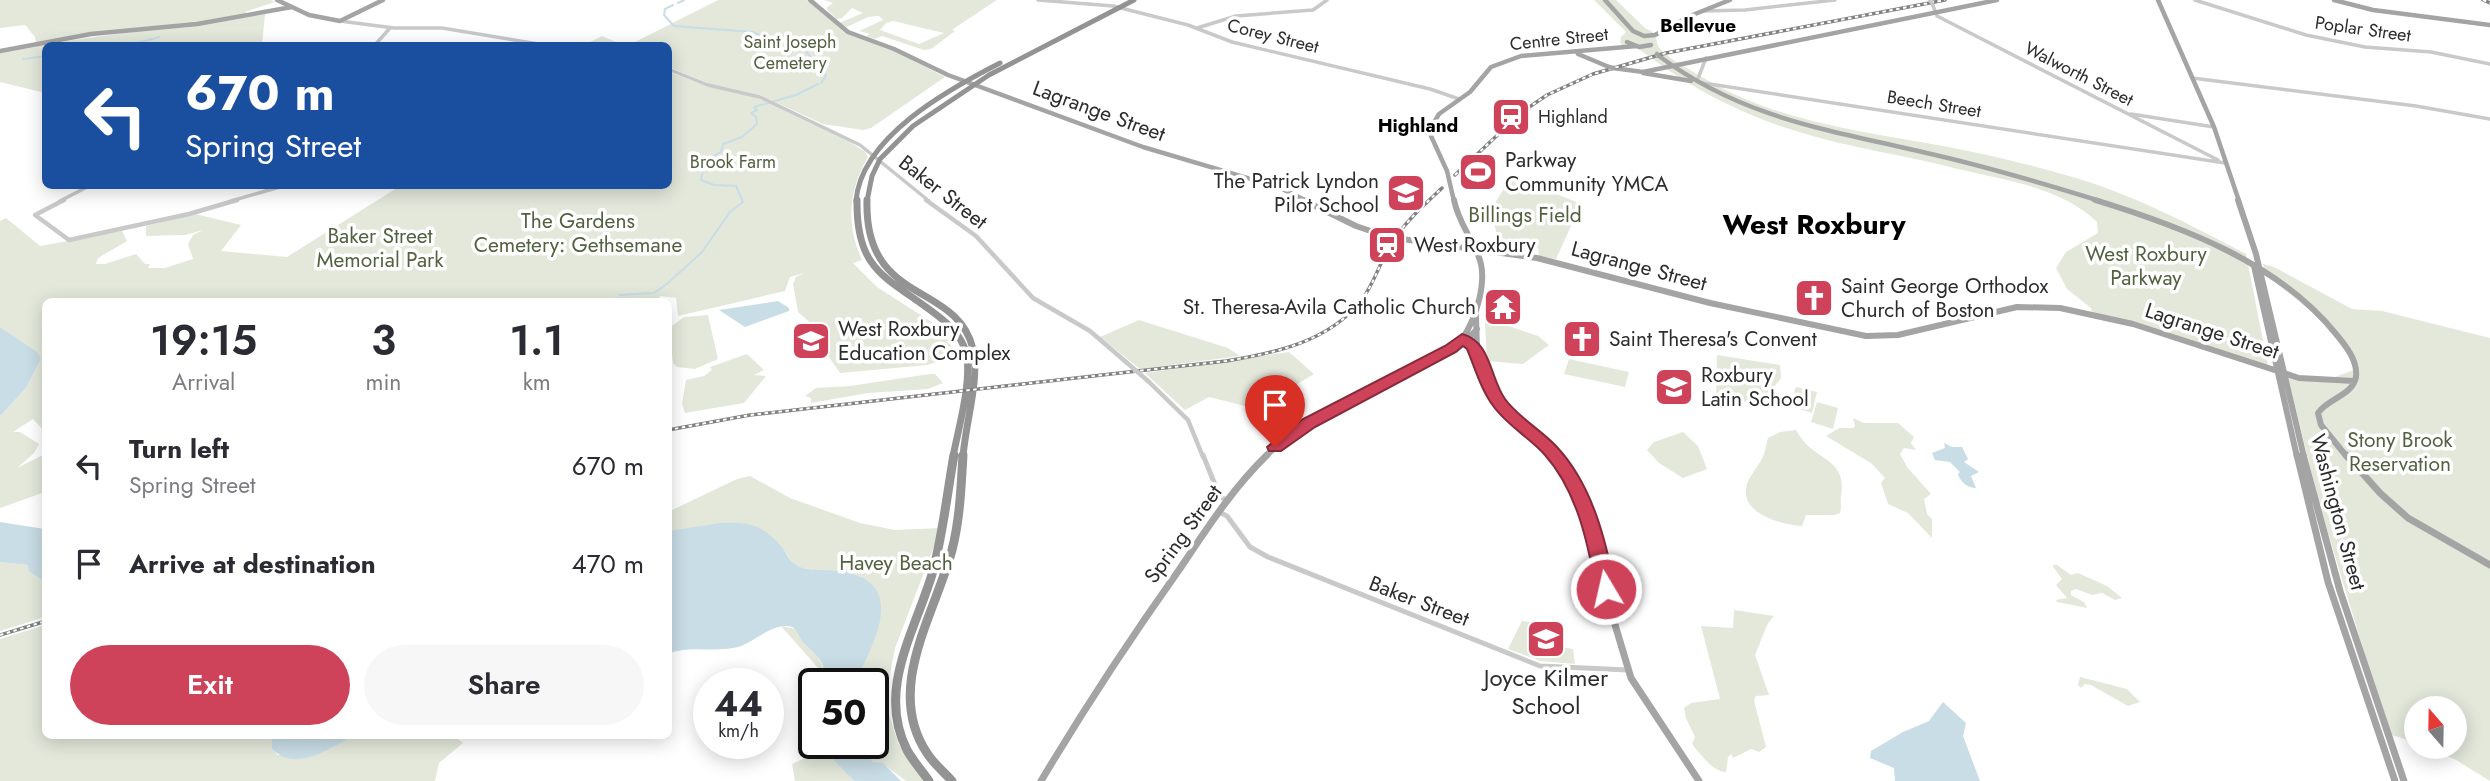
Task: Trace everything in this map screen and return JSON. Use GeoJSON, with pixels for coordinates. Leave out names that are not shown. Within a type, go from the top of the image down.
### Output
{"type":"FeatureCollection","features":[{"type":"Feature","properties":{"kind":"highway"},"geometry":{"type":"LineString","coordinates":[[1116,7],[1124,0]]}},
{"type":"Feature","properties":{"kind":"highway"},"geometry":{"type":"LineString","coordinates":[[867,150],[879,148],[909,122],[969,82],[1134,0]]}},
{"type":"Feature","properties":{"kind":"highway"},"geometry":{"type":"LineString","coordinates":[[876,159],[969,82]]}},
{"type":"Feature","properties":{"kind":"highway"},"geometry":{"type":"LineString","coordinates":[[879,148],[866,194],[870,240],[885,267],[954,329],[964,346],[967,365],[941,543],[900,657],[894,694],[902,740],[914,763],[929,781]]}},
{"type":"Feature","properties":{"kind":"highway"},"geometry":{"type":"LineString","coordinates":[[912,293],[950,314],[962,326],[972,343],[974,362],[954,544],[914,659],[908,692],[911,718],[918,737],[932,762],[952,781]]}},
{"type":"Feature","properties":{"kind":"highway"},"geometry":{"type":"LineString","coordinates":[[894,694],[908,692]]}},
{"type":"Feature","properties":{"kind":"main road"},"geometry":{"type":"LineString","coordinates":[[277,0],[298,10],[340,21],[383,0]]}},
{"type":"Feature","properties":{"kind":"main road","name":"Lagrange Street"},"geometry":{"type":"LineString","coordinates":[[810,0],[848,32],[895,49],[969,82],[1143,147],[1278,187],[1371,232],[1433,245],[1500,251],[1559,262],[1699,300],[1866,336],[1898,335],[2017,307],[2060,308],[2133,324],[2312,380],[2354,381]]}},
{"type":"Feature","properties":{"kind":"main road"},"geometry":{"type":"LineString","coordinates":[[1605,0],[1632,30],[1644,36],[1671,65],[1735,103],[1788,121],[1943,156],[2125,207],[2185,231],[2257,268],[2316,311],[2336,334],[2355,366],[2354,381],[2350,388],[2319,408],[2319,419],[2328,435],[2380,493],[2408,518],[2490,565]]}},
{"type":"Feature","properties":{"kind":"main road"},"geometry":{"type":"LineString","coordinates":[[1629,39],[1639,47],[1654,47],[1702,11],[1730,0]]}},
{"type":"Feature","properties":{"kind":"main road"},"geometry":{"type":"LineString","coordinates":[[1638,72],[1997,0]]}},
{"type":"Feature","properties":{"kind":"main road","name":"Washington Street"},"geometry":{"type":"LineString","coordinates":[[2158,0],[2214,127],[2253,247],[2275,370],[2328,582],[2395,781]]}},
{"type":"Feature","properties":{"kind":"main road"},"geometry":{"type":"LineString","coordinates":[[2334,0],[2373,10],[2490,25]]}},
{"type":"Feature","properties":{"kind":"main road"},"geometry":{"type":"LineString","coordinates":[[278,11],[292,7]]}},
{"type":"Feature","properties":{"kind":"main road"},"geometry":{"type":"LineString","coordinates":[[48,42],[85,35],[190,25],[298,10]]}},
{"type":"Feature","properties":{"kind":"main road"},"geometry":{"type":"LineString","coordinates":[[331,20],[348,16]]}},
{"type":"Feature","properties":{"kind":"main road"},"geometry":{"type":"LineString","coordinates":[[1629,39],[1632,30]]}},
{"type":"Feature","properties":{"kind":"main road"},"geometry":{"type":"LineString","coordinates":[[1629,39],[1644,36]]}},
{"type":"Feature","properties":{"kind":"main road","name":"Centre Street"},"geometry":{"type":"LineString","coordinates":[[1623,47],[1629,39]]}},
{"type":"Feature","properties":{"kind":"main road"},"geometry":{"type":"LineString","coordinates":[[0,51],[42,43]]}},
{"type":"Feature","properties":{"kind":"main road","name":"Centre Street"},"geometry":{"type":"LineString","coordinates":[[1465,340],[1475,314],[1482,267],[1466,238],[1458,217],[1452,183],[1431,135],[1432,125],[1440,111],[1472,90],[1487,69],[1498,62],[1519,57],[1639,47]]}},
{"type":"Feature","properties":{"kind":"main road","name":"Beech Street"},"geometry":{"type":"LineString","coordinates":[[1577,53],[1611,68],[1696,82]]}},
{"type":"Feature","properties":{"kind":"main road","name":"Washington Street"},"geometry":{"type":"LineString","coordinates":[[2257,268],[2315,504],[2340,591],[2404,781]]}},
{"type":"Feature","properties":{"kind":"main road"},"geometry":{"type":"LineString","coordinates":[[2262,281],[2275,282],[2294,293]]}},
{"type":"Feature","properties":{"kind":"main road","name":"Centre Street"},"geometry":{"type":"LineString","coordinates":[[1475,314],[1476,352]]}},
{"type":"Feature","properties":{"kind":"main road"},"geometry":{"type":"LineString","coordinates":[[1477,329],[1465,340],[1473,345],[1501,405],[1551,451],[1569,475],[1596,537],[1610,608],[1628,670],[1642,697],[1699,781]]}},
{"type":"Feature","properties":{"kind":"main road","name":"Spring Street"},"geometry":{"type":"LineString","coordinates":[[1041,781],[1113,665],[1227,500],[1265,457],[1297,430],[1465,340]]}},
{"type":"Feature","properties":{"kind":"street","name":"Corey Street"},"geometry":{"type":"LineString","coordinates":[[1038,0],[1116,7],[1196,28],[1232,42],[1430,89],[1459,99]]}},
{"type":"Feature","properties":{"kind":"street"},"geometry":{"type":"LineString","coordinates":[[1196,28],[1236,16],[1307,12],[1327,0]]}},
{"type":"Feature","properties":{"kind":"street"},"geometry":{"type":"LineString","coordinates":[[1702,11],[1734,11],[1835,0]]}},
{"type":"Feature","properties":{"kind":"street","name":"Poplar Street"},"geometry":{"type":"LineString","coordinates":[[2195,0],[2281,29],[2362,46],[2431,51],[2490,64]]}},
{"type":"Feature","properties":{"kind":"street"},"geometry":{"type":"LineString","coordinates":[[1930,1],[1934,12]]}},
{"type":"Feature","properties":{"kind":"street","name":"Walworth Street"},"geometry":{"type":"LineString","coordinates":[[1934,12],[1950,23],[2225,163]]}},
{"type":"Feature","properties":{"kind":"street"},"geometry":{"type":"LineString","coordinates":[[340,21],[390,28],[442,28],[527,42]]}},
{"type":"Feature","properties":{"kind":"street"},"geometry":{"type":"LineString","coordinates":[[378,42],[390,28]]}},
{"type":"Feature","properties":{"kind":"street"},"geometry":{"type":"LineString","coordinates":[[1696,82],[1706,58]]}},
{"type":"Feature","properties":{"kind":"street","name":"Baker Street"},"geometry":{"type":"LineString","coordinates":[[672,71],[704,83],[769,101],[857,142],[939,212],[976,236],[1033,299],[1085,328],[1185,415],[1220,497],[1227,500]]}},
{"type":"Feature","properties":{"kind":"street"},"geometry":{"type":"LineString","coordinates":[[2192,79],[2417,106],[2490,119]]}},
{"type":"Feature","properties":{"kind":"street","name":"Beech Street"},"geometry":{"type":"LineString","coordinates":[[1696,82],[2225,163]]}},
{"type":"Feature","properties":{"kind":"street"},"geometry":{"type":"LineString","coordinates":[[2124,113],[2214,127]]}},
{"type":"Feature","properties":{"kind":"street"},"geometry":{"type":"LineString","coordinates":[[83,189],[35,215],[69,240],[189,214],[273,189]]}},
{"type":"Feature","properties":{"kind":"street","name":"Baker Street"},"geometry":{"type":"LineString","coordinates":[[1219,512],[1227,516],[1250,547],[1268,557],[1540,666],[1571,670],[1628,670]]}},
{"type":"Feature","properties":{"kind":"green space"},"geometry":{"type":"Polygon","coordinates":[[[0,0],[275,2],[245,12],[248,14],[36,44],[35,37],[25,25],[0,28],[0,0]]]}},
{"type":"Feature","properties":{"kind":"green space","name":"Saint Joseph Cemetery"},"geometry":{"type":"Polygon","coordinates":[[[718,0],[806,0],[821,9],[844,32],[892,50],[945,77],[871,128],[863,130],[823,124],[760,95],[710,84],[672,68],[672,42],[635,42],[718,0]]]}},
{"type":"Feature","properties":{"kind":"green space"},"geometry":{"type":"Polygon","coordinates":[[[824,0],[997,0],[956,27],[952,30],[955,31],[931,49],[924,50],[882,36],[875,39],[866,36],[870,34],[859,31],[883,20],[879,16],[868,17],[847,27],[839,23],[863,13],[852,8],[842,18],[836,19],[826,8],[833,3],[824,0]],[[893,21],[886,23],[880,30],[919,44],[944,33],[893,21]]]}},
{"type":"Feature","properties":{"kind":"green space","name":"West Roxbury Parkway"},"geometry":{"type":"Polygon","coordinates":[[[1594,0],[1616,0],[1645,28],[1658,35],[1655,37],[1658,46],[1673,60],[1738,96],[1836,127],[1986,155],[2076,178],[2142,202],[2246,254],[2268,366],[2092,312],[2091,308],[2067,289],[2056,268],[2066,252],[2098,233],[2097,222],[2067,200],[2013,181],[1836,142],[1753,116],[1693,86],[1636,47],[1626,48],[1620,43],[1626,32],[1594,0]]]}},
{"type":"Feature","properties":{"kind":"green space"},"geometry":{"type":"Polygon","coordinates":[[[265,14],[262,42],[62,42],[265,14]]]}},
{"type":"Feature","properties":{"kind":"green space","name":"Saint Joseph Cemetery"},"geometry":{"type":"Polygon","coordinates":[[[602,36],[616,42],[590,42],[602,36]]]}},
{"type":"Feature","properties":{"kind":"green space"},"geometry":{"type":"Polygon","coordinates":[[[42,45],[42,92],[0,82],[0,52],[42,45]]]}},
{"type":"Feature","properties":{"kind":"green space"},"geometry":{"type":"Polygon","coordinates":[[[672,73],[708,86],[758,98],[864,151],[868,157],[856,183],[852,208],[853,234],[862,260],[853,263],[877,287],[944,330],[952,348],[948,355],[927,365],[840,373],[827,354],[819,349],[827,344],[829,339],[798,312],[793,284],[796,277],[804,273],[790,277],[785,291],[678,316],[676,298],[660,296],[42,298],[42,429],[33,419],[13,432],[20,432],[39,444],[34,453],[17,468],[42,456],[42,493],[0,508],[0,416],[26,388],[41,359],[0,327],[0,221],[6,218],[40,246],[122,231],[127,241],[98,258],[96,264],[105,264],[136,254],[145,264],[150,264],[148,268],[165,268],[193,259],[188,244],[193,235],[203,230],[185,235],[146,236],[146,226],[195,214],[241,225],[221,251],[287,257],[395,189],[672,189],[672,73]]]}},
{"type":"Feature","properties":{"kind":"green space","name":"Billings Field"},"geometry":{"type":"Polygon","coordinates":[[[1512,176],[1581,204],[1556,259],[1539,256],[1538,248],[1528,247],[1524,253],[1500,249],[1491,209],[1512,176]]]}},
{"type":"Feature","properties":{"kind":"green space","name":"Stony Brook Reservation"},"geometry":{"type":"Polygon","coordinates":[[[2263,264],[2274,267],[2352,309],[2382,311],[2490,338],[2490,781],[2456,760],[2468,760],[2468,696],[2404,696],[2404,739],[2389,734],[2318,500],[2288,376],[2332,378],[2354,370],[2339,339],[2328,326],[2264,269],[2263,264]]]}},
{"type":"Feature","properties":{"kind":"green space"},"geometry":{"type":"Polygon","coordinates":[[[708,315],[718,359],[695,369],[677,367],[673,363],[672,326],[684,317],[708,315]]]}},
{"type":"Feature","properties":{"kind":"green space"},"geometry":{"type":"Polygon","coordinates":[[[1139,320],[1228,348],[1240,356],[1140,369],[1100,337],[1139,320]]]}},
{"type":"Feature","properties":{"kind":"green space"},"geometry":{"type":"Polygon","coordinates":[[[1494,321],[1538,336],[1549,345],[1523,364],[1487,361],[1485,323],[1494,321]]]}},
{"type":"Feature","properties":{"kind":"green space"},"geometry":{"type":"Polygon","coordinates":[[[1289,352],[1314,374],[1289,389],[1285,386],[1245,406],[1209,397],[1185,410],[1145,373],[1289,352]]]}},
{"type":"Feature","properties":{"kind":"green space"},"geometry":{"type":"Polygon","coordinates":[[[747,354],[764,370],[754,375],[766,376],[744,403],[685,413],[682,404],[686,380],[704,376],[712,370],[710,367],[747,354]]]}},
{"type":"Feature","properties":{"kind":"green space"},"geometry":{"type":"Polygon","coordinates":[[[1717,355],[1780,365],[1781,378],[1760,404],[1716,397],[1717,355]]]}},
{"type":"Feature","properties":{"kind":"green space"},"geometry":{"type":"Polygon","coordinates":[[[1569,359],[1629,372],[1625,387],[1564,374],[1569,359]]]}},
{"type":"Feature","properties":{"kind":"green space"},"geometry":{"type":"Polygon","coordinates":[[[935,374],[943,383],[928,389],[868,393],[811,403],[811,398],[805,396],[816,388],[850,386],[935,374]]]}},
{"type":"Feature","properties":{"kind":"green space"},"geometry":{"type":"Polygon","coordinates":[[[1796,387],[1817,392],[1812,413],[1790,406],[1796,387]]]}},
{"type":"Feature","properties":{"kind":"green space"},"geometry":{"type":"Polygon","coordinates":[[[1817,402],[1838,408],[1833,429],[1811,422],[1817,402]]]}},
{"type":"Feature","properties":{"kind":"green space"},"geometry":{"type":"Polygon","coordinates":[[[1853,418],[1864,423],[1898,423],[1914,437],[1911,443],[1916,450],[1904,448],[1900,454],[1907,467],[1931,494],[1924,499],[1927,514],[1932,519],[1932,538],[1908,513],[1888,504],[1881,483],[1885,478],[1871,463],[1826,436],[1839,428],[1853,428],[1853,418]]]}},
{"type":"Feature","properties":{"kind":"green space"},"geometry":{"type":"Polygon","coordinates":[[[1796,430],[1811,448],[1834,466],[1842,483],[1840,513],[1806,515],[1802,526],[1763,516],[1749,503],[1746,494],[1747,484],[1765,452],[1768,438],[1780,432],[1796,430]]]}},
{"type":"Feature","properties":{"kind":"green space"},"geometry":{"type":"Polygon","coordinates":[[[1683,432],[1698,446],[1707,469],[1683,478],[1659,463],[1647,450],[1654,442],[1683,432]]]}},
{"type":"Feature","properties":{"kind":"green space","name":"Havey Beach"},"geometry":{"type":"Polygon","coordinates":[[[750,476],[790,498],[860,523],[895,530],[941,528],[895,648],[889,680],[889,668],[860,668],[861,577],[799,567],[784,550],[672,532],[672,510],[737,479],[750,476]]]}},
{"type":"Feature","properties":{"kind":"green space"},"geometry":{"type":"Polygon","coordinates":[[[0,562],[28,565],[42,579],[42,618],[0,631],[0,562]]]}},
{"type":"Feature","properties":{"kind":"green space"},"geometry":{"type":"Polygon","coordinates":[[[2052,565],[2057,565],[2071,575],[2078,573],[2107,586],[2122,598],[2115,600],[2102,593],[2092,595],[2076,589],[2071,591],[2071,595],[2084,602],[2087,608],[2057,602],[2056,600],[2067,598],[2056,585],[2062,579],[2052,565]]]}},
{"type":"Feature","properties":{"kind":"green space"},"geometry":{"type":"Polygon","coordinates":[[[1734,610],[1774,616],[1768,623],[1755,655],[1769,695],[1756,696],[1754,700],[1766,747],[1759,752],[1751,749],[1733,758],[1731,754],[1726,772],[1712,766],[1692,744],[1695,737],[1684,708],[1691,703],[1720,699],[1701,626],[1733,628],[1734,610]]]}},
{"type":"Feature","properties":{"kind":"green space","name":"Joyce Kilmer School"},"geometry":{"type":"Polygon","coordinates":[[[1522,621],[1555,625],[1549,634],[1545,634],[1546,644],[1573,649],[1575,664],[1541,661],[1508,649],[1522,621]]]}},
{"type":"Feature","properties":{"kind":"green space"},"geometry":{"type":"Polygon","coordinates":[[[42,626],[42,739],[271,739],[272,749],[278,755],[324,752],[348,739],[458,739],[463,743],[439,763],[435,781],[0,781],[0,639],[42,626]]]}},
{"type":"Feature","properties":{"kind":"green space"},"geometry":{"type":"Polygon","coordinates":[[[781,626],[796,629],[820,660],[823,668],[818,668],[781,626]]]}},
{"type":"Feature","properties":{"kind":"green space"},"geometry":{"type":"Polygon","coordinates":[[[2080,677],[2127,689],[2140,702],[2128,706],[2091,685],[2085,684],[2081,688],[2078,685],[2080,677]]]}},
{"type":"Feature","properties":{"kind":"green space","name":"Havey Beach"},"geometry":{"type":"Polygon","coordinates":[[[889,714],[898,743],[909,761],[928,781],[906,781],[886,766],[871,759],[889,759],[889,714]]]}},
{"type":"Feature","properties":{"kind":"green space"},"geometry":{"type":"Polygon","coordinates":[[[802,759],[834,759],[854,781],[795,781],[792,764],[802,759]]]}},
{"type":"Feature","properties":{"kind":"water"},"geometry":{"type":"Polygon","coordinates":[[[778,301],[789,308],[789,311],[745,327],[719,310],[778,301]]]}},
{"type":"Feature","properties":{"kind":"water"},"geometry":{"type":"Polygon","coordinates":[[[0,327],[37,352],[41,359],[26,388],[0,416],[0,327]]]}},
{"type":"Feature","properties":{"kind":"water"},"geometry":{"type":"Polygon","coordinates":[[[1944,443],[1952,447],[1962,447],[1968,459],[1964,462],[1979,472],[1971,476],[1976,488],[1962,482],[1958,474],[1960,472],[1950,462],[1935,460],[1932,453],[1945,448],[1944,443]]]}},
{"type":"Feature","properties":{"kind":"water"},"geometry":{"type":"Polygon","coordinates":[[[0,522],[42,529],[42,580],[29,571],[28,565],[0,562],[0,522]]]}},
{"type":"Feature","properties":{"kind":"water"},"geometry":{"type":"Polygon","coordinates":[[[720,523],[754,526],[775,539],[791,561],[799,567],[860,576],[874,586],[880,599],[881,615],[877,632],[862,668],[823,668],[818,657],[791,626],[774,628],[738,647],[672,652],[672,531],[720,523]]]}},
{"type":"Feature","properties":{"kind":"water"},"geometry":{"type":"Polygon","coordinates":[[[1943,702],[1966,723],[1963,736],[1980,781],[1895,781],[1894,768],[1870,758],[1871,751],[1903,732],[1929,721],[1943,702]]]}},
{"type":"Feature","properties":{"kind":"water"},"geometry":{"type":"Polygon","coordinates":[[[271,739],[348,739],[302,759],[281,756],[272,749],[271,739]]]}},
{"type":"Feature","properties":{"kind":"water"},"geometry":{"type":"Polygon","coordinates":[[[833,759],[871,759],[873,762],[883,763],[901,781],[854,781],[833,759]]]}},
{"type":"Feature","properties":{"kind":"waterway"},"geometry":{"type":"LineString","coordinates":[[678,3],[684,0]]}},
{"type":"Feature","properties":{"kind":"waterway"},"geometry":{"type":"LineString","coordinates":[[673,5],[665,9],[664,15],[674,26],[753,32],[763,37],[794,37],[826,76],[821,83]]}},
{"type":"Feature","properties":{"kind":"waterway"},"geometry":{"type":"LineString","coordinates":[[141,42],[159,37]]}},
{"type":"Feature","properties":{"kind":"waterway"},"geometry":{"type":"LineString","coordinates":[[23,59],[42,57]]}},
{"type":"Feature","properties":{"kind":"waterway"},"geometry":{"type":"LineString","coordinates":[[620,295],[654,293],[668,283],[702,252],[730,212],[743,202],[736,186],[714,185],[701,180],[707,163],[721,152],[723,144],[742,137],[757,124],[756,117],[751,113],[757,110],[754,107],[796,95],[818,84]]}},
{"type":"Feature","properties":{"kind":"railway"},"geometry":{"type":"LineString","coordinates":[[1455,175],[1522,112],[1547,95],[1593,74],[1666,53],[1945,0]]}},
{"type":"Feature","properties":{"kind":"railway"},"geometry":{"type":"LineString","coordinates":[[2483,0],[2490,3]]}},
{"type":"Feature","properties":{"kind":"railway"},"geometry":{"type":"LineString","coordinates":[[672,429],[750,415],[1226,361],[1282,349],[1317,336],[1348,315],[1366,294],[1396,236],[1442,188]]}},
{"type":"Feature","properties":{"kind":"railway"},"geometry":{"type":"LineString","coordinates":[[0,635],[42,622]]}},
{"type":"Feature","properties":{"kind":"place","name":"Highland"},"geometry":{"type":"Point","coordinates":[1511,117]}},
{"type":"Feature","properties":{"kind":"place","name":"Parkway Community YMCA"},"geometry":{"type":"Point","coordinates":[1478,172]}},
{"type":"Feature","properties":{"kind":"place","name":"The Patrick Lyndon Pilot School"},"geometry":{"type":"Point","coordinates":[1406,193]}},
{"type":"Feature","properties":{"kind":"place","name":"West Roxbury"},"geometry":{"type":"Point","coordinates":[1387,245]}},
{"type":"Feature","properties":{"kind":"place","name":"Saint George Orthodox Church of Boston"},"geometry":{"type":"Point","coordinates":[1814,298]}},
{"type":"Feature","properties":{"kind":"place","name":"St. Theresa-Avila Catholic Church"},"geometry":{"type":"Point","coordinates":[1503,307]}},
{"type":"Feature","properties":{"kind":"place","name":"Saint Theresa's Convent"},"geometry":{"type":"Point","coordinates":[1582,339]}},
{"type":"Feature","properties":{"kind":"place","name":"West Roxbury Education Complex"},"geometry":{"type":"Point","coordinates":[811,341]}},
{"type":"Feature","properties":{"kind":"place","name":"Roxbury Latin School"},"geometry":{"type":"Point","coordinates":[1674,387]}},
{"type":"Feature","properties":{"kind":"place","name":"Joyce Kilmer School"},"geometry":{"type":"Point","coordinates":[1546,639]}},
{"type":"Feature","properties":{"kind":"district","name":"Bellevue"},"geometry":{"type":"Point","coordinates":[1698,25]}},
{"type":"Feature","properties":{"kind":"district","name":"Highland"},"geometry":{"type":"Point","coordinates":[1418,125]}},
{"type":"Feature","properties":{"kind":"district","name":"West Roxbury"},"geometry":{"type":"Point","coordinates":[1814,224]}},
{"type":"Feature","properties":{"kind":"route"},"geometry":{"type":"LineString","coordinates":[[1275,447],[1309,423],[1450,349],[1462,339],[1474,346],[1492,392],[1501,405],[1551,451],[1569,475],[1596,537],[1606,589]]}},
{"type":"Feature","properties":{"kind":"park label","name":"Brook Farm"},"geometry":{"type":"Point","coordinates":[733,162]}},
{"type":"Feature","properties":{"kind":"park label","name":"The Gardens Cemetery: Gethsemane"},"geometry":{"type":"Point","coordinates":[578,233]}},
{"type":"Feature","properties":{"kind":"park label","name":"Baker Street Memorial Park"},"geometry":{"type":"Point","coordinates":[380,248]}}]}
